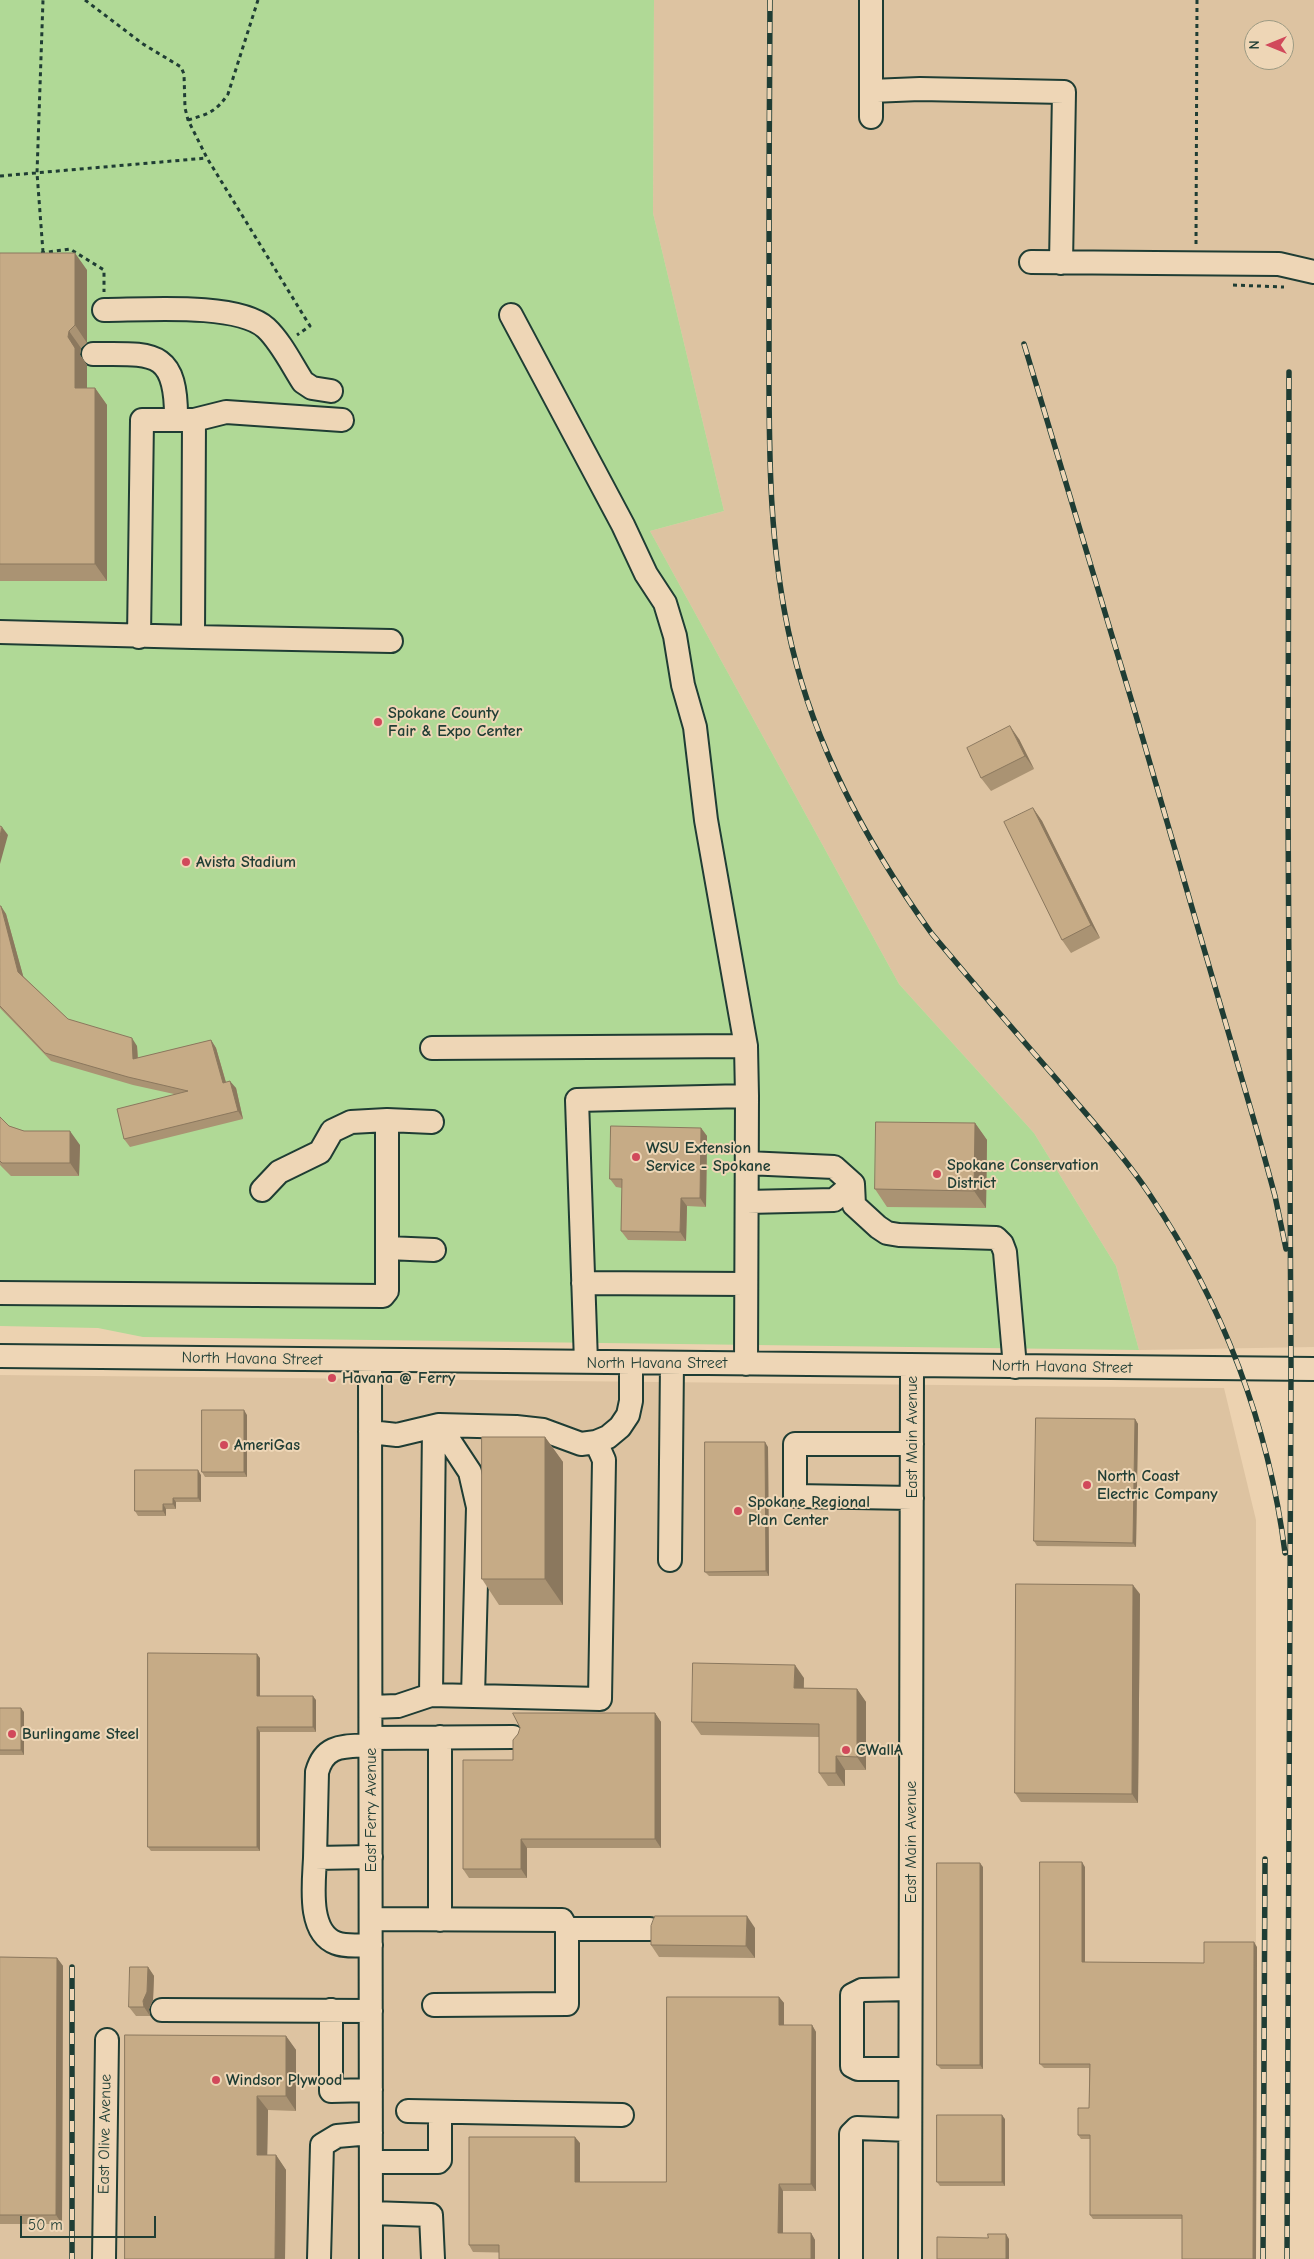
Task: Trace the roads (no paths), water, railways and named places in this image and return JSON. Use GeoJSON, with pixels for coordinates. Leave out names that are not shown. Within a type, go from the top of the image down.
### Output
{"type":"FeatureCollection","features":[{"type":"Feature","properties":{"kind":"street"},"geometry":{"type":"LineString","coordinates":[[871,0],[871,117]]}},
{"type":"Feature","properties":{"kind":"street"},"geometry":{"type":"LineString","coordinates":[[871,91],[920,88],[1064,92],[1061,263]]}},
{"type":"Feature","properties":{"kind":"street"},"geometry":{"type":"LineString","coordinates":[[1031,262],[1279,264],[1314,272]]}},
{"type":"Feature","properties":{"kind":"street"},"geometry":{"type":"LineString","coordinates":[[104,310],[194,310],[248,317],[266,328],[303,382],[312,388],[331,391]]}},
{"type":"Feature","properties":{"kind":"street"},"geometry":{"type":"LineString","coordinates":[[511,316],[623,525],[646,574],[665,603],[675,636],[684,685],[695,727],[706,820],[746,1046],[746,1364]]}},
{"type":"Feature","properties":{"kind":"street"},"geometry":{"type":"LineString","coordinates":[[93,354],[142,354],[154,357],[164,366],[172,379],[185,420],[193,637]]}},
{"type":"Feature","properties":{"kind":"street"},"geometry":{"type":"LineString","coordinates":[[139,637],[142,420],[185,420],[226,412],[342,420]]}},
{"type":"Feature","properties":{"kind":"street"},"geometry":{"type":"LineString","coordinates":[[0,632],[139,637],[391,641]]}},
{"type":"Feature","properties":{"kind":"street"},"geometry":{"type":"LineString","coordinates":[[432,1048],[746,1046]]}},
{"type":"Feature","properties":{"kind":"street"},"geometry":{"type":"LineString","coordinates":[[586,1362],[577,1100],[747,1096]]}},
{"type":"Feature","properties":{"kind":"street"},"geometry":{"type":"LineString","coordinates":[[0,1293],[383,1296],[386,1291],[388,1248],[387,1120]]}},
{"type":"Feature","properties":{"kind":"street"},"geometry":{"type":"LineString","coordinates":[[262,1190],[279,1172],[320,1152],[332,1131],[351,1122],[387,1120],[432,1122]]}},
{"type":"Feature","properties":{"kind":"street"},"geometry":{"type":"LineString","coordinates":[[747,1163],[834,1167],[853,1184],[854,1205],[887,1233],[899,1235],[988,1236],[996,1238],[1002,1244],[1005,1252],[1014,1367]]}},
{"type":"Feature","properties":{"kind":"street"},"geometry":{"type":"LineString","coordinates":[[747,1202],[834,1200],[853,1184]]}},
{"type":"Feature","properties":{"kind":"street"},"geometry":{"type":"LineString","coordinates":[[388,1248],[434,1250]]}},
{"type":"Feature","properties":{"kind":"street"},"geometry":{"type":"LineString","coordinates":[[583,1283],[746,1284]]}},
{"type":"Feature","properties":{"kind":"street","name":"North Havana Street"},"geometry":{"type":"LineString","coordinates":[[0,1356],[1314,1369]]}},
{"type":"Feature","properties":{"kind":"street","name":"East Ferry Avenue"},"geometry":{"type":"LineString","coordinates":[[370,1361],[371,2259]]}},
{"type":"Feature","properties":{"kind":"street"},"geometry":{"type":"LineString","coordinates":[[370,1432],[397,1435],[436,1426],[516,1427],[543,1430],[581,1444],[596,1442],[608,1437],[628,1415],[631,1402],[631,1363]]}},
{"type":"Feature","properties":{"kind":"street"},"geometry":{"type":"LineString","coordinates":[[670,1560],[672,1363]]}},
{"type":"Feature","properties":{"kind":"street","name":"East Main Avenue"},"geometry":{"type":"LineString","coordinates":[[910,2259],[912,1366]]}},
{"type":"Feature","properties":{"kind":"street"},"geometry":{"type":"LineString","coordinates":[[431,1695],[436,1426]]}},
{"type":"Feature","properties":{"kind":"street"},"geometry":{"type":"LineString","coordinates":[[436,1426],[470,1472],[478,1507],[473,1696]]}},
{"type":"Feature","properties":{"kind":"street"},"geometry":{"type":"LineString","coordinates":[[370,1707],[398,1706],[431,1695],[600,1699],[604,1460],[596,1442]]}},
{"type":"Feature","properties":{"kind":"street"},"geometry":{"type":"LineString","coordinates":[[912,1444],[795,1444],[795,1496],[912,1498]]}},
{"type":"Feature","properties":{"kind":"street"},"geometry":{"type":"LineString","coordinates":[[371,1945],[337,1944],[321,1931],[315,1902],[317,1772],[320,1762],[330,1750],[370,1741],[440,1737],[512,1736]]}},
{"type":"Feature","properties":{"kind":"street"},"geometry":{"type":"LineString","coordinates":[[440,1737],[440,1920]]}},
{"type":"Feature","properties":{"kind":"street"},"geometry":{"type":"LineString","coordinates":[[315,1858],[371,1857]]}},
{"type":"Feature","properties":{"kind":"street"},"geometry":{"type":"LineString","coordinates":[[371,1919],[562,1920],[567,1929],[567,2004],[434,2005]]}},
{"type":"Feature","properties":{"kind":"street"},"geometry":{"type":"LineString","coordinates":[[567,1929],[650,1929]]}},
{"type":"Feature","properties":{"kind":"street"},"geometry":{"type":"LineString","coordinates":[[910,1989],[862,1990],[852,1995],[852,2066],[858,2069],[910,2069]]}},
{"type":"Feature","properties":{"kind":"street"},"geometry":{"type":"LineString","coordinates":[[162,2010],[371,2011]]}},
{"type":"Feature","properties":{"kind":"street"},"geometry":{"type":"LineString","coordinates":[[331,2010],[331,2091],[371,2090]]}},
{"type":"Feature","properties":{"kind":"street","name":"East Olive Avenue"},"geometry":{"type":"LineString","coordinates":[[104,2259],[106,2040]]}},
{"type":"Feature","properties":{"kind":"street"},"geometry":{"type":"LineString","coordinates":[[408,2111],[622,2115]]}},
{"type":"Feature","properties":{"kind":"street"},"geometry":{"type":"LineString","coordinates":[[371,2162],[438,2162],[440,2160],[440,2112]]}},
{"type":"Feature","properties":{"kind":"street"},"geometry":{"type":"LineString","coordinates":[[851,2259],[851,2134],[857,2128],[910,2130]]}},
{"type":"Feature","properties":{"kind":"street"},"geometry":{"type":"LineString","coordinates":[[319,2259],[322,2146],[337,2136],[371,2133]]}},
{"type":"Feature","properties":{"kind":"street"},"geometry":{"type":"LineString","coordinates":[[371,2213],[431,2216],[433,2259]]}},
{"type":"Feature","properties":{"kind":"railway"},"geometry":{"type":"LineString","coordinates":[[770,0],[769,371],[771,490],[778,569],[784,608],[803,686],[816,724],[848,797],[867,833],[909,901],[932,934],[1118,1152],[1150,1195],[1176,1236],[1220,1322],[1254,1412],[1278,1505],[1285,1553]]}},
{"type":"Feature","properties":{"kind":"railway"},"geometry":{"type":"LineString","coordinates":[[1024,344],[1135,712],[1260,1141],[1275,1196],[1286,1249]]}},
{"type":"Feature","properties":{"kind":"railway"},"geometry":{"type":"LineString","coordinates":[[1287,2259],[1291,1369],[1288,798],[1289,372]]}},
{"type":"Feature","properties":{"kind":"railway"},"geometry":{"type":"LineString","coordinates":[[1263,2259],[1265,1859]]}},
{"type":"Feature","properties":{"kind":"railway"},"geometry":{"type":"LineString","coordinates":[[72,1967],[72,2259]]}},
{"type":"Feature","properties":{"kind":"place","name":"Spokane County Fair & Expo Center"},"geometry":{"type":"Point","coordinates":[378,722]}},
{"type":"Feature","properties":{"kind":"place","name":"Avista Stadium"},"geometry":{"type":"Point","coordinates":[186,862]}},
{"type":"Feature","properties":{"kind":"place","name":"WSU Extension Service - Spokane"},"geometry":{"type":"Point","coordinates":[636,1157]}},
{"type":"Feature","properties":{"kind":"place","name":"Spokane Conservation District"},"geometry":{"type":"Point","coordinates":[937,1174]}},
{"type":"Feature","properties":{"kind":"place","name":"Havana @ Ferry"},"geometry":{"type":"Point","coordinates":[332,1378]}},
{"type":"Feature","properties":{"kind":"place","name":"AmeriGas"},"geometry":{"type":"Point","coordinates":[224,1445]}},
{"type":"Feature","properties":{"kind":"place","name":"North Coast Electric Company"},"geometry":{"type":"Point","coordinates":[1087,1485]}},
{"type":"Feature","properties":{"kind":"place","name":"Spokane Regional Plan Center"},"geometry":{"type":"Point","coordinates":[738,1511]}},
{"type":"Feature","properties":{"kind":"place","name":"Burlingame Steel"},"geometry":{"type":"Point","coordinates":[12,1734]}},
{"type":"Feature","properties":{"kind":"place","name":"CWallA"},"geometry":{"type":"Point","coordinates":[846,1750]}},
{"type":"Feature","properties":{"kind":"place","name":"Windsor Plywood"},"geometry":{"type":"Point","coordinates":[216,2080]}}]}
